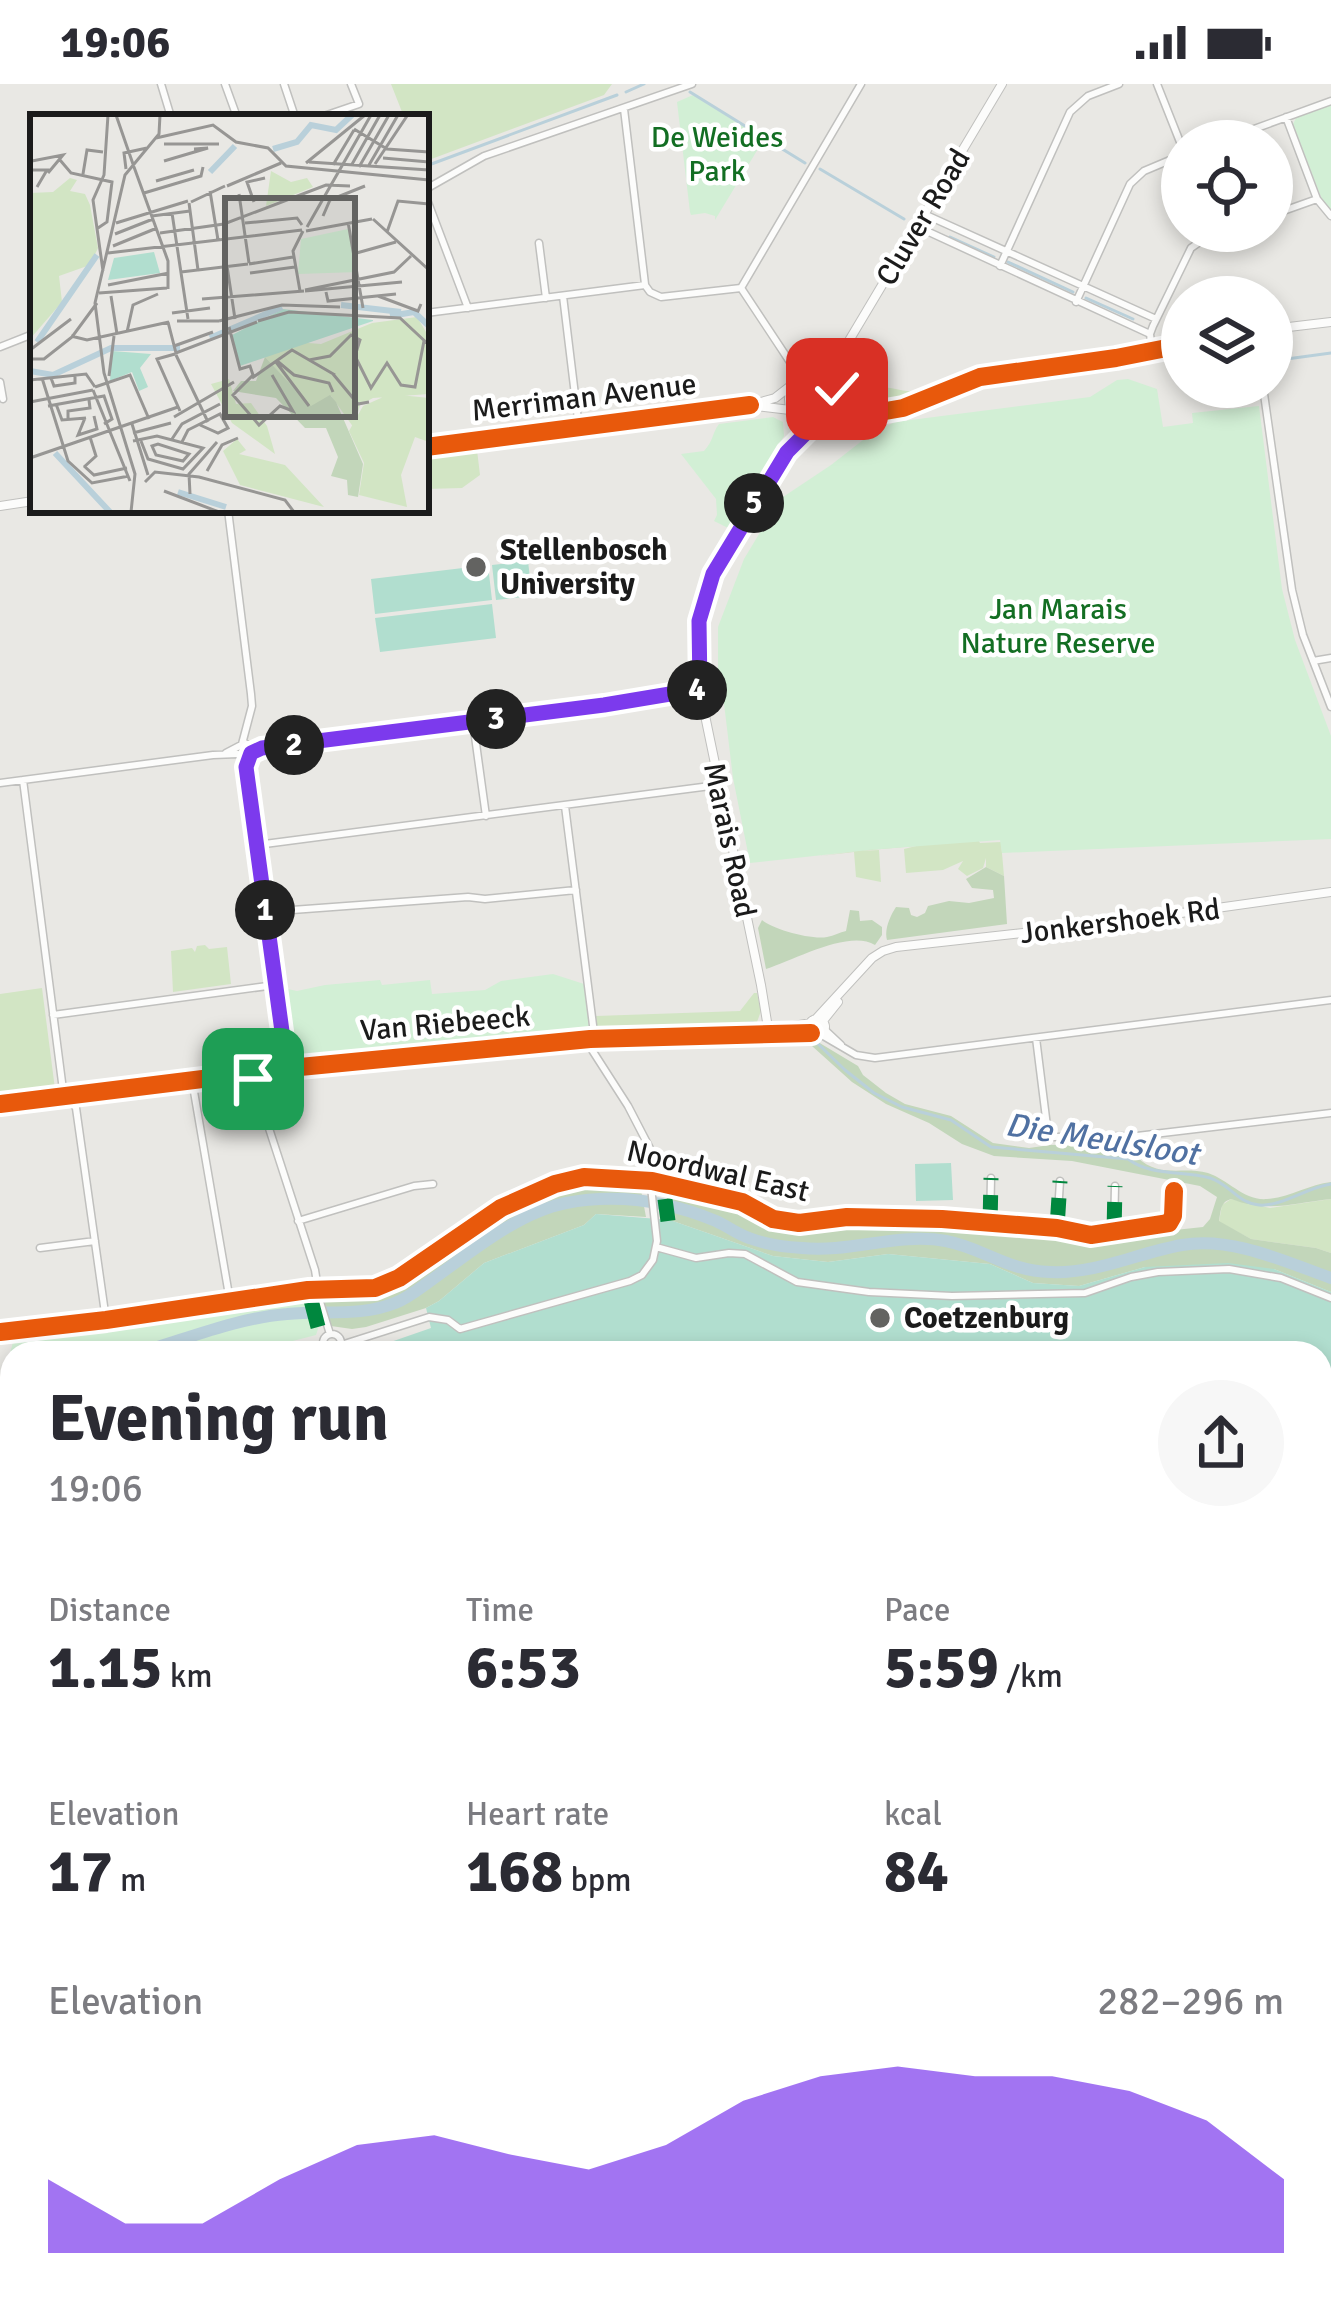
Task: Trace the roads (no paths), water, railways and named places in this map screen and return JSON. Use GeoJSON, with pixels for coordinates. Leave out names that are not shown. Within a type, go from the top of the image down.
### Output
{"type":"FeatureCollection","features":[{"type":"Feature","properties":{"kind":"street"},"geometry":{"type":"LineString","coordinates":[[160,84],[170,114]]}},
{"type":"Feature","properties":{"kind":"street"},"geometry":{"type":"LineString","coordinates":[[225,84],[236,114]]}},
{"type":"Feature","properties":{"kind":"street"},"geometry":{"type":"LineString","coordinates":[[284,84],[294,114]]}},
{"type":"Feature","properties":{"kind":"street"},"geometry":{"type":"LineString","coordinates":[[335,114],[358,104],[351,84]]}},
{"type":"Feature","properties":{"kind":"street"},"geometry":{"type":"LineString","coordinates":[[429,191],[484,156],[692,84]]}},
{"type":"Feature","properties":{"kind":"street"},"geometry":{"type":"LineString","coordinates":[[741,288],[861,84]]}},
{"type":"Feature","properties":{"kind":"street","name":"Cluver Road"},"geometry":{"type":"LineString","coordinates":[[813,374],[844,349],[1002,84]]}},
{"type":"Feature","properties":{"kind":"street"},"geometry":{"type":"LineString","coordinates":[[1000,266],[1070,112],[1088,96],[1119,84]]}},
{"type":"Feature","properties":{"kind":"street"},"geometry":{"type":"LineString","coordinates":[[1157,84],[1170,120]]}},
{"type":"Feature","properties":{"kind":"street"},"geometry":{"type":"LineString","coordinates":[[1280,120],[1331,101]]}},
{"type":"Feature","properties":{"kind":"street"},"geometry":{"type":"LineString","coordinates":[[624,109],[650,292],[661,297],[741,288]]}},
{"type":"Feature","properties":{"kind":"street"},"geometry":{"type":"LineString","coordinates":[[1286,118],[1317,199],[1331,216]]}},
{"type":"Feature","properties":{"kind":"street"},"geometry":{"type":"LineString","coordinates":[[1076,302],[1130,184],[1161,162]]}},
{"type":"Feature","properties":{"kind":"street"},"geometry":{"type":"LineString","coordinates":[[1293,208],[1317,199]]}},
{"type":"Feature","properties":{"kind":"street"},"geometry":{"type":"LineString","coordinates":[[429,201],[468,308]]}},
{"type":"Feature","properties":{"kind":"street"},"geometry":{"type":"LineString","coordinates":[[925,214],[1156,319]]}},
{"type":"Feature","properties":{"kind":"street"},"geometry":{"type":"LineString","coordinates":[[917,226],[1150,334]]}},
{"type":"Feature","properties":{"kind":"street"},"geometry":{"type":"LineString","coordinates":[[941,239],[949,226]]}},
{"type":"Feature","properties":{"kind":"street"},"geometry":{"type":"LineString","coordinates":[[539,243],[546,298]]}},
{"type":"Feature","properties":{"kind":"street"},"geometry":{"type":"LineString","coordinates":[[1152,351],[1150,334],[1189,252]]}},
{"type":"Feature","properties":{"kind":"street"},"geometry":{"type":"LineString","coordinates":[[429,313],[646,285]]}},
{"type":"Feature","properties":{"kind":"street"},"geometry":{"type":"LineString","coordinates":[[741,288],[792,365]]}},
{"type":"Feature","properties":{"kind":"street"},"geometry":{"type":"LineString","coordinates":[[563,296],[579,428]]}},
{"type":"Feature","properties":{"kind":"street"},"geometry":{"type":"LineString","coordinates":[[1293,327],[1331,322]]}},
{"type":"Feature","properties":{"kind":"street"},"geometry":{"type":"LineString","coordinates":[[0,346],[30,335]]}},
{"type":"Feature","properties":{"kind":"street","name":"Cluver Road"},"geometry":{"type":"LineString","coordinates":[[835,385],[844,349]]}},
{"type":"Feature","properties":{"kind":"street"},"geometry":{"type":"LineString","coordinates":[[831,418],[839,398],[835,385],[823,375],[802,376],[788,400],[793,414],[805,423],[817,424],[848,414],[903,408],[980,377],[1161,349]]}},
{"type":"Feature","properties":{"kind":"street"},"geometry":{"type":"LineString","coordinates":[[0,382],[3,399]]}},
{"type":"Feature","properties":{"kind":"street","name":"Merriman Avenue"},"geometry":{"type":"LineString","coordinates":[[429,447],[750,405],[775,398],[794,384]]}},
{"type":"Feature","properties":{"kind":"street"},"geometry":{"type":"LineString","coordinates":[[839,398],[874,413]]}},
{"type":"Feature","properties":{"kind":"street","name":"Merriman Avenue"},"geometry":{"type":"LineString","coordinates":[[750,405],[776,406],[793,414]]}},
{"type":"Feature","properties":{"kind":"street"},"geometry":{"type":"LineString","coordinates":[[1266,408],[1291,584],[1303,635],[1331,706]]}},
{"type":"Feature","properties":{"kind":"street","name":"Marais Road"},"geometry":{"type":"LineString","coordinates":[[787,452],[793,414]]}},
{"type":"Feature","properties":{"kind":"street","name":"Marais Road"},"geometry":{"type":"LineString","coordinates":[[769,1032],[700,689],[699,621],[713,574],[787,452],[817,424]]}},
{"type":"Feature","properties":{"kind":"street"},"geometry":{"type":"LineString","coordinates":[[0,506],[30,501]]}},
{"type":"Feature","properties":{"kind":"street"},"geometry":{"type":"LineString","coordinates":[[227,513],[251,694],[246,767],[287,1068]]}},
{"type":"Feature","properties":{"kind":"street"},"geometry":{"type":"LineString","coordinates":[[1313,661],[1331,658]]}},
{"type":"Feature","properties":{"kind":"street"},"geometry":{"type":"LineString","coordinates":[[0,783],[700,689]]}},
{"type":"Feature","properties":{"kind":"street"},"geometry":{"type":"LineString","coordinates":[[473,722],[486,816]]}},
{"type":"Feature","properties":{"kind":"street"},"geometry":{"type":"LineString","coordinates":[[23,780],[63,1090],[76,1111],[106,1320]]}},
{"type":"Feature","properties":{"kind":"street"},"geometry":{"type":"LineString","coordinates":[[257,845],[718,784]]}},
{"type":"Feature","properties":{"kind":"street"},"geometry":{"type":"LineString","coordinates":[[251,1072],[315,1270],[329,1331],[340,1341],[429,1317],[448,1320],[460,1329],[642,1275],[656,1247],[652,1181],[658,1167],[632,1113],[592,1050],[565,806]]}},
{"type":"Feature","properties":{"kind":"street"},"geometry":{"type":"LineString","coordinates":[[265,912],[576,890]]}},
{"type":"Feature","properties":{"kind":"street","name":"Jonkershoek Rd"},"geometry":{"type":"LineString","coordinates":[[817,1027],[877,955],[896,947],[1331,892]]}},
{"type":"Feature","properties":{"kind":"street"},"geometry":{"type":"LineString","coordinates":[[53,1015],[275,986]]}},
{"type":"Feature","properties":{"kind":"street"},"geometry":{"type":"LineString","coordinates":[[817,1027],[843,1048],[874,1058],[1331,1000]]}},
{"type":"Feature","properties":{"kind":"street","name":"Van Riebeeck"},"geometry":{"type":"LineString","coordinates":[[0,1105],[251,1072],[592,1036],[817,1027]]}},
{"type":"Feature","properties":{"kind":"street"},"geometry":{"type":"LineString","coordinates":[[1036,1038],[1052,1137],[1137,1136],[1331,1112]]}},
{"type":"Feature","properties":{"kind":"street"},"geometry":{"type":"LineString","coordinates":[[192,1080],[230,1301]]}},
{"type":"Feature","properties":{"kind":"street","name":"Noordwal East"},"geometry":{"type":"LineString","coordinates":[[0,1332],[308,1290],[375,1288],[501,1208],[564,1181],[593,1176],[652,1181],[742,1202],[785,1222],[885,1217],[1057,1228],[1081,1234],[1169,1223],[1174,1191]]}},
{"type":"Feature","properties":{"kind":"street"},"geometry":{"type":"LineString","coordinates":[[990,1225],[991,1178]]}},
{"type":"Feature","properties":{"kind":"street"},"geometry":{"type":"LineString","coordinates":[[1057,1228],[1060,1181]]}},
{"type":"Feature","properties":{"kind":"street"},"geometry":{"type":"LineString","coordinates":[[298,1221],[433,1184]]}},
{"type":"Feature","properties":{"kind":"street"},"geometry":{"type":"LineString","coordinates":[[1114,1232],[1115,1186]]}},
{"type":"Feature","properties":{"kind":"street"},"geometry":{"type":"LineString","coordinates":[[40,1248],[95,1240]]}},
{"type":"Feature","properties":{"kind":"street"},"geometry":{"type":"LineString","coordinates":[[656,1247],[696,1258],[745,1254],[797,1282],[869,1292],[952,1296],[1085,1293],[1158,1272],[1229,1269],[1281,1278],[1331,1298]]}},
{"type":"Feature","properties":{"kind":"street"},"geometry":{"type":"LineString","coordinates":[[323,1341],[329,1331]]}},
{"type":"Feature","properties":{"kind":"waterway"},"geometry":{"type":"LineString","coordinates":[[626,92],[644,84]]}},
{"type":"Feature","properties":{"kind":"waterway"},"geometry":{"type":"LineString","coordinates":[[690,92],[805,163]]}},
{"type":"Feature","properties":{"kind":"waterway"},"geometry":{"type":"LineString","coordinates":[[429,165],[617,95]]}},
{"type":"Feature","properties":{"kind":"waterway"},"geometry":{"type":"LineString","coordinates":[[820,169],[904,219]]}},
{"type":"Feature","properties":{"kind":"waterway"},"geometry":{"type":"LineString","coordinates":[[950,237],[994,257]]}},
{"type":"Feature","properties":{"kind":"waterway"},"geometry":{"type":"LineString","coordinates":[[1008,262],[1073,292]]}},
{"type":"Feature","properties":{"kind":"waterway"},"geometry":{"type":"LineString","coordinates":[[1086,298],[1133,319]]}},
{"type":"Feature","properties":{"kind":"waterway"},"geometry":{"type":"LineString","coordinates":[[1293,358],[1331,353]]}},
{"type":"Feature","properties":{"kind":"waterway","name":"Die Meulsloot"},"geometry":{"type":"LineString","coordinates":[[604,1032],[753,1023]]}},
{"type":"Feature","properties":{"kind":"waterway","name":"Die Meulsloot"},"geometry":{"type":"LineString","coordinates":[[301,1060],[586,1034]]}},
{"type":"Feature","properties":{"kind":"waterway","name":"Die Meulsloot"},"geometry":{"type":"LineString","coordinates":[[814,1040],[874,1093],[902,1107],[951,1120],[991,1147],[1128,1159],[1157,1171],[1210,1178],[1259,1205],[1331,1184]]}},
{"type":"Feature","properties":{"kind":"waterway","name":"Die Meulsloot"},"geometry":{"type":"LineString","coordinates":[[213,1070],[268,1064]]}},
{"type":"Feature","properties":{"kind":"waterway","name":"Die Meulsloot"},"geometry":{"type":"LineString","coordinates":[[182,1075],[208,1071]]}},
{"type":"Feature","properties":{"kind":"waterway","name":"Die Meulsloot"},"geometry":{"type":"LineString","coordinates":[[170,1076],[178,1075]]}},
{"type":"Feature","properties":{"kind":"waterway","name":"Die Meulsloot"},"geometry":{"type":"LineString","coordinates":[[155,1078],[161,1077]]}},
{"type":"Feature","properties":{"kind":"waterway","name":"Die Meulsloot"},"geometry":{"type":"LineString","coordinates":[[123,1082],[152,1078]]}},
{"type":"Feature","properties":{"kind":"waterway","name":"Die Meulsloot"},"geometry":{"type":"LineString","coordinates":[[73,1089],[110,1084]]}},
{"type":"Feature","properties":{"kind":"waterway","name":"Die Meulsloot"},"geometry":{"type":"LineString","coordinates":[[0,1098],[54,1091]]}},
{"type":"Feature","properties":{"kind":"waterway"},"geometry":{"type":"LineString","coordinates":[[176,1341],[268,1316],[382,1307],[410,1295],[531,1215],[566,1203],[605,1199],[680,1208],[749,1238],[789,1247],[838,1248],[928,1239],[959,1244],[1021,1268],[1067,1272],[1182,1245],[1220,1244],[1331,1278]]}},
{"type":"Feature","properties":{"kind":"place","name":"Stellenbosch University"},"geometry":{"type":"Point","coordinates":[476,567]}},
{"type":"Feature","properties":{"kind":"place","name":"Coetzenburg"},"geometry":{"type":"Point","coordinates":[880,1318]}},
{"type":"Feature","properties":{"kind":"park label","name":"De Weides Park"},"geometry":{"type":"Point","coordinates":[717,154]}},
{"type":"Feature","properties":{"kind":"park label","name":"Jan Marais Nature Reserve"},"geometry":{"type":"Point","coordinates":[1058,626]}}]}
